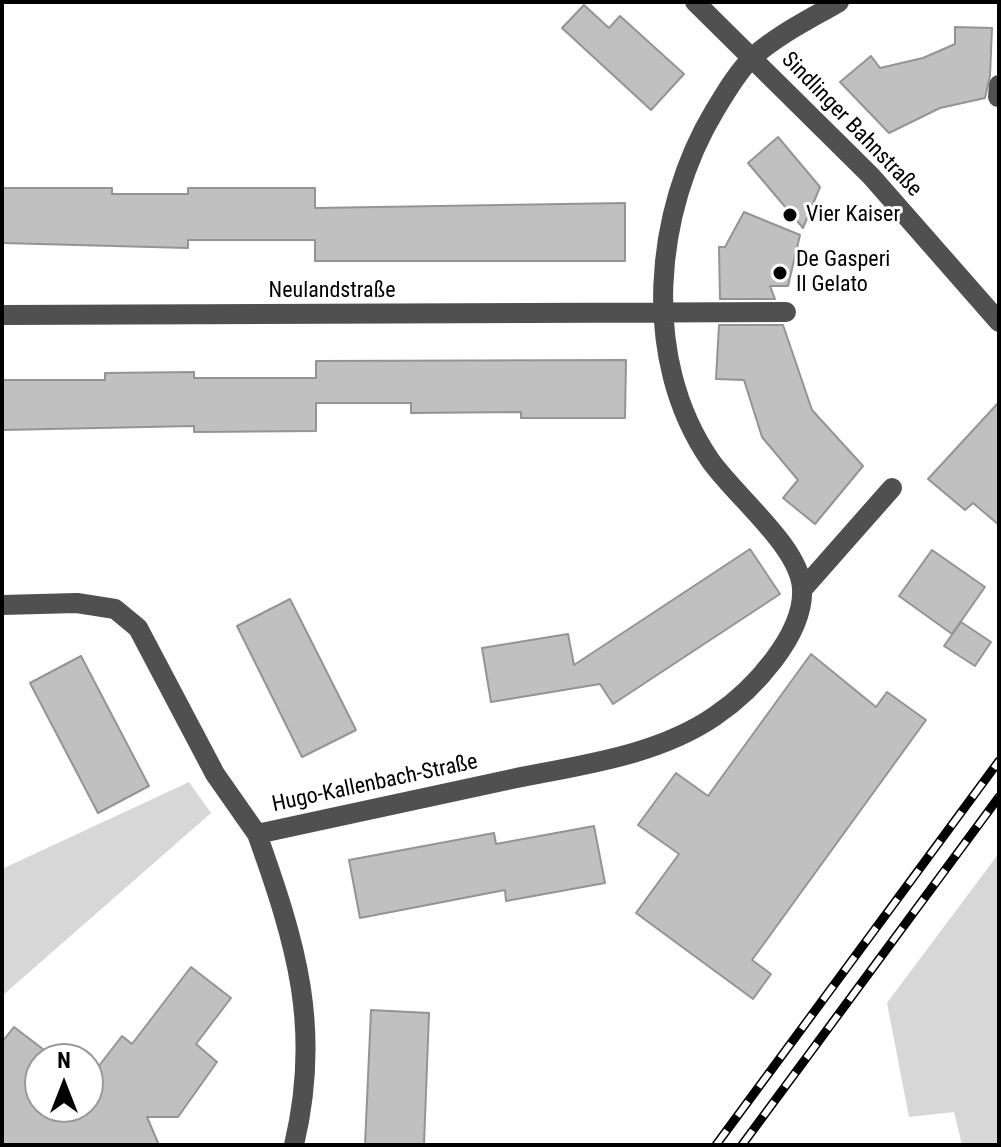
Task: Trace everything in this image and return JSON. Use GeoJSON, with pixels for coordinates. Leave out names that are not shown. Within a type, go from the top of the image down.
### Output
{"type":"FeatureCollection","features":[{"type":"Feature","properties":{"kind":"street","name":"Sindlinger Bahnstraße"},"geometry":{"type":"LineString","coordinates":[[695,2],[871,176],[999,322]]}},
{"type":"Feature","properties":{"kind":"street"},"geometry":{"type":"LineString","coordinates":[[802,590],[795,557],[709,458],[678,392],[663,314],[665,257],[679,184],[702,132],[753,58],[786,32],[839,2]]}},
{"type":"Feature","properties":{"kind":"street"},"geometry":{"type":"LineString","coordinates":[[998,97],[999,85]]}},
{"type":"Feature","properties":{"kind":"street","name":"Neulandstraße"},"geometry":{"type":"LineString","coordinates":[[2,315],[786,312]]}},
{"type":"Feature","properties":{"kind":"street"},"geometry":{"type":"LineString","coordinates":[[802,590],[892,488]]}},
{"type":"Feature","properties":{"kind":"street","name":"Hugo-Kallenbach-Straße"},"geometry":{"type":"LineString","coordinates":[[2,605],[77,603],[115,609],[138,628],[215,774],[257,834],[612,758],[681,736],[716,716],[757,680],[791,637],[802,590]]}},
{"type":"Feature","properties":{"kind":"street"},"geometry":{"type":"LineString","coordinates":[[257,834],[287,918],[302,988],[309,1057],[294,1145]]}},
{"type":"Feature","properties":{"kind":"shaded area"},"geometry":{"type":"Polygon","coordinates":[[[189,782],[211,813],[2,996],[2,869],[189,782]]]}},
{"type":"Feature","properties":{"kind":"shaded area"},"geometry":{"type":"Polygon","coordinates":[[[999,853],[999,1145],[962,1145],[954,1112],[909,1117],[887,1003],[999,853]]]}},
{"type":"Feature","properties":{"kind":"building"},"geometry":{"type":"Polygon","coordinates":[[[584,5],[609,28],[620,16],[684,74],[651,110],[562,28],[584,5]]]}},
{"type":"Feature","properties":{"kind":"building"},"geometry":{"type":"Polygon","coordinates":[[[955,27],[992,28],[990,76],[985,98],[940,108],[889,133],[840,82],[871,56],[880,68],[923,58],[955,44],[955,27]]]}},
{"type":"Feature","properties":{"kind":"building"},"geometry":{"type":"Polygon","coordinates":[[[778,137],[820,187],[803,228],[748,163],[778,137]]]}},
{"type":"Feature","properties":{"kind":"building"},"geometry":{"type":"Polygon","coordinates":[[[2,188],[112,188],[112,194],[188,194],[188,188],[315,188],[315,208],[625,203],[625,261],[315,261],[315,240],[188,240],[188,248],[2,243],[2,188]]]}},
{"type":"Feature","properties":{"kind":"building"},"geometry":{"type":"Polygon","coordinates":[[[744,212],[800,235],[788,286],[770,286],[775,299],[720,299],[719,247],[725,247],[744,212]]]}},
{"type":"Feature","properties":{"kind":"building"},"geometry":{"type":"Polygon","coordinates":[[[719,325],[783,325],[812,410],[863,466],[815,524],[783,498],[798,480],[762,437],[744,380],[716,379],[719,325]]]}},
{"type":"Feature","properties":{"kind":"building"},"geometry":{"type":"Polygon","coordinates":[[[626,360],[625,418],[521,418],[521,412],[411,413],[411,403],[316,403],[316,431],[194,432],[194,426],[2,430],[2,380],[105,380],[105,373],[194,372],[194,378],[316,378],[316,361],[626,360]]]}},
{"type":"Feature","properties":{"kind":"building"},"geometry":{"type":"Polygon","coordinates":[[[999,402],[999,525],[973,503],[965,510],[928,479],[999,402]]]}},
{"type":"Feature","properties":{"kind":"building"},"geometry":{"type":"Polygon","coordinates":[[[750,549],[780,594],[613,704],[600,684],[491,702],[482,648],[568,634],[574,665],[750,549]]]}},
{"type":"Feature","properties":{"kind":"building"},"geometry":{"type":"Polygon","coordinates":[[[932,550],[985,587],[952,634],[899,596],[932,550]]]}},
{"type":"Feature","properties":{"kind":"building"},"geometry":{"type":"Polygon","coordinates":[[[290,599],[356,730],[302,757],[237,626],[290,599]]]}},
{"type":"Feature","properties":{"kind":"building"},"geometry":{"type":"Polygon","coordinates":[[[961,622],[991,642],[975,666],[944,646],[961,622]]]}},
{"type":"Feature","properties":{"kind":"building"},"geometry":{"type":"Polygon","coordinates":[[[811,654],[876,707],[887,692],[926,720],[752,960],[771,974],[753,999],[636,913],[679,854],[638,825],[676,773],[708,796],[811,654]]]}},
{"type":"Feature","properties":{"kind":"building"},"geometry":{"type":"Polygon","coordinates":[[[81,656],[149,786],[98,813],[30,683],[81,656]]]}},
{"type":"Feature","properties":{"kind":"building"},"geometry":{"type":"Polygon","coordinates":[[[594,826],[605,883],[506,901],[505,890],[360,918],[349,860],[494,833],[496,844],[594,826]]]}},
{"type":"Feature","properties":{"kind":"building"},"geometry":{"type":"Polygon","coordinates":[[[191,967],[231,998],[196,1044],[217,1062],[178,1117],[147,1117],[159,1145],[2,1145],[2,1042],[14,1027],[35,1043],[24,1043],[24,1123],[104,1123],[104,1059],[122,1036],[132,1044],[191,967]]]}},
{"type":"Feature","properties":{"kind":"building"},"geometry":{"type":"Polygon","coordinates":[[[371,1010],[429,1013],[424,1145],[365,1145],[371,1010]]]}},
{"type":"Feature","properties":{"kind":"railway"},"geometry":{"type":"LineString","coordinates":[[716,1145],[999,761]]}},
{"type":"Feature","properties":{"kind":"railway"},"geometry":{"type":"LineString","coordinates":[[742,1145],[999,797]]}},
{"type":"Feature","properties":{"kind":"place","name":"Vier Kaiser"},"geometry":{"type":"Point","coordinates":[790,215]}},
{"type":"Feature","properties":{"kind":"place","name":"De Gasperi Il Gelato"},"geometry":{"type":"Point","coordinates":[780,273]}}]}
